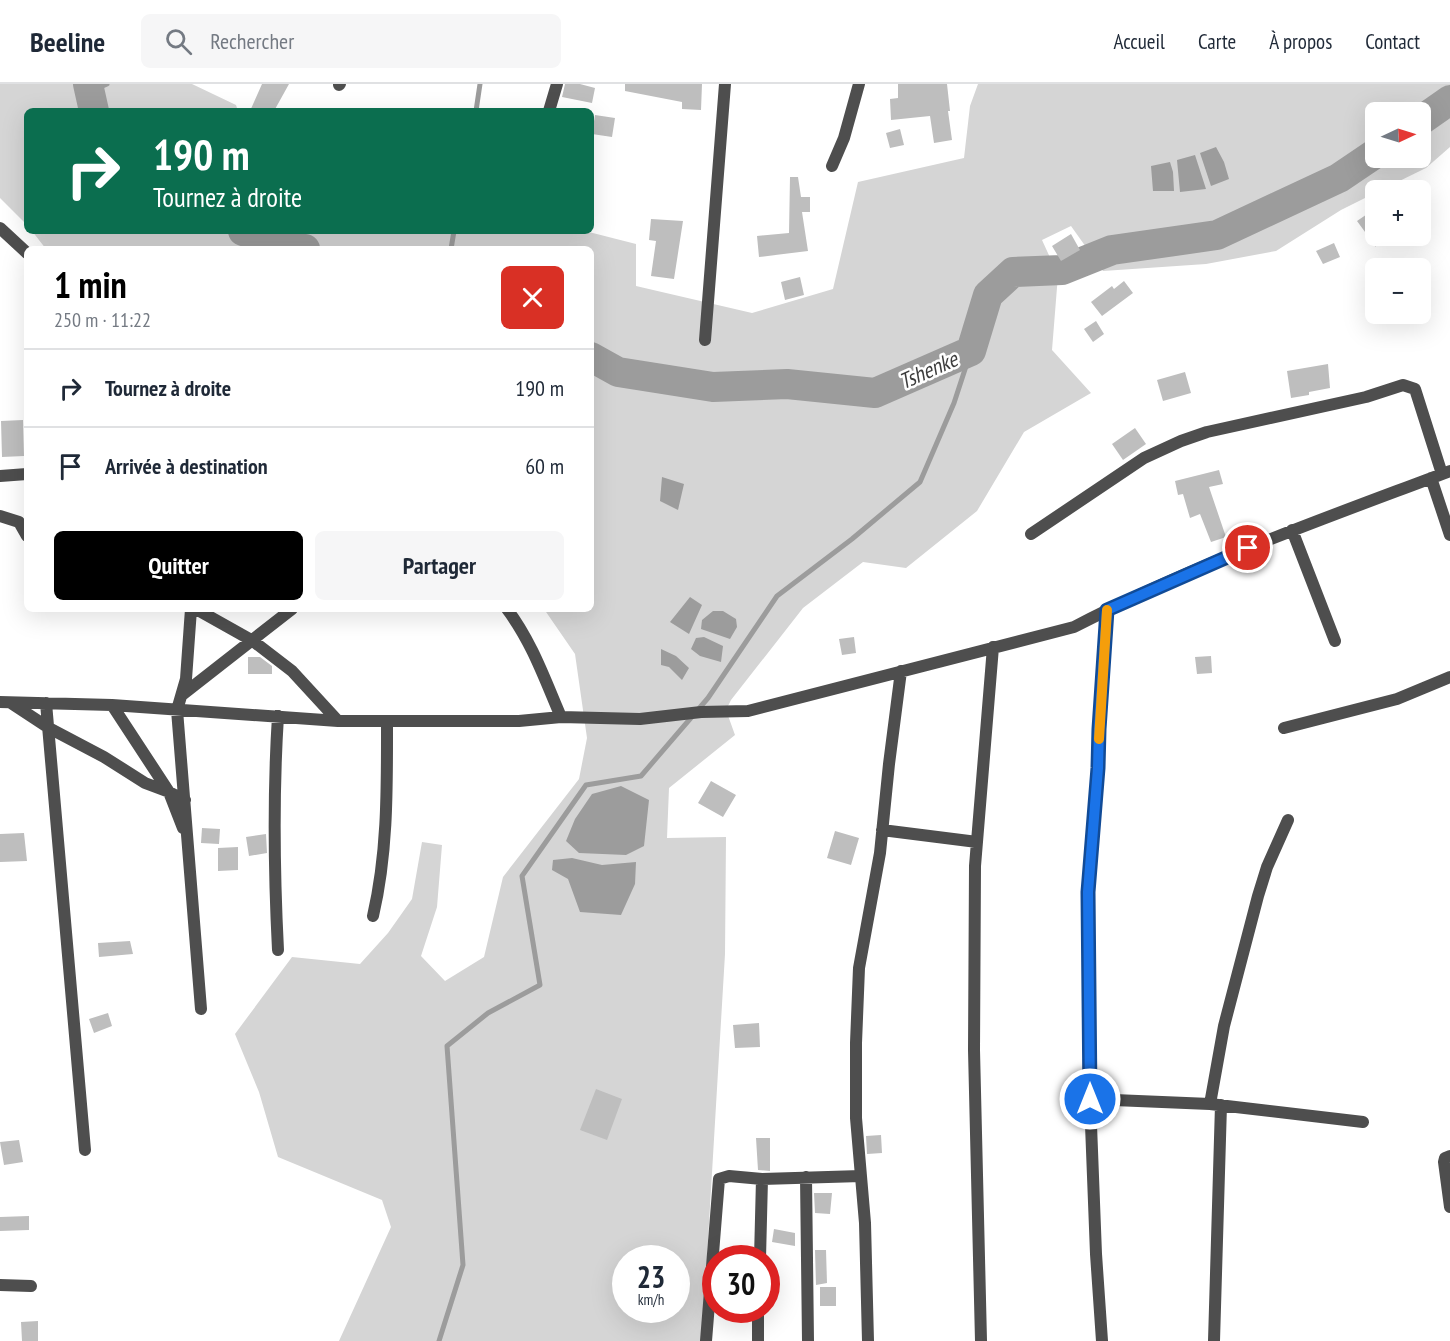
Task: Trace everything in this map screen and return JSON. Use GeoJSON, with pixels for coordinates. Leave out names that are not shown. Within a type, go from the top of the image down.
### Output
{"type":"FeatureCollection","features":[{"type":"Feature","properties":{"kind":"street"},"geometry":{"type":"LineString","coordinates":[[550,108],[557,84]]}},
{"type":"Feature","properties":{"kind":"street"},"geometry":{"type":"LineString","coordinates":[[705,340],[725,84]]}},
{"type":"Feature","properties":{"kind":"street"},"geometry":{"type":"LineString","coordinates":[[832,166],[844,138],[859,84]]}},
{"type":"Feature","properties":{"kind":"street"},"geometry":{"type":"LineString","coordinates":[[0,228],[24,250]]}},
{"type":"Feature","properties":{"kind":"street"},"geometry":{"type":"LineString","coordinates":[[1031,534],[1144,458],[1181,441],[1208,432],[1366,397],[1403,385],[1415,389],[1441,474],[1450,535]]}},
{"type":"Feature","properties":{"kind":"street"},"geometry":{"type":"LineString","coordinates":[[0,476],[24,474]]}},
{"type":"Feature","properties":{"kind":"street"},"geometry":{"type":"LineString","coordinates":[[5,702],[112,705],[338,721],[519,721],[561,717],[640,719],[701,712],[748,711],[1074,627],[1107,610],[1292,530],[1441,474]]}},
{"type":"Feature","properties":{"kind":"street"},"geometry":{"type":"LineString","coordinates":[[0,516],[19,522],[24,531]]}},
{"type":"Feature","properties":{"kind":"street"},"geometry":{"type":"LineString","coordinates":[[1292,530],[1335,640]]}},
{"type":"Feature","properties":{"kind":"street"},"geometry":{"type":"LineString","coordinates":[[1102,1341],[1090,1099],[1088,892],[1107,610]]}},
{"type":"Feature","properties":{"kind":"street"},"geometry":{"type":"LineString","coordinates":[[191,612],[186,679],[177,710],[201,1009]]}},
{"type":"Feature","properties":{"kind":"street"},"geometry":{"type":"LineString","coordinates":[[200,612],[253,641],[300,679],[338,721]]}},
{"type":"Feature","properties":{"kind":"street"},"geometry":{"type":"LineString","coordinates":[[182,695],[288,612]]}},
{"type":"Feature","properties":{"kind":"street"},"geometry":{"type":"LineString","coordinates":[[509,612],[533,650],[561,717]]}},
{"type":"Feature","properties":{"kind":"street"},"geometry":{"type":"LineString","coordinates":[[981,1341],[974,1050],[975,866],[993,647]]}},
{"type":"Feature","properties":{"kind":"street"},"geometry":{"type":"LineString","coordinates":[[868,1341],[865,1222],[856,1118],[859,968],[880,853],[901,670]]}},
{"type":"Feature","properties":{"kind":"street"},"geometry":{"type":"LineString","coordinates":[[1284,728],[1397,699],[1450,677]]}},
{"type":"Feature","properties":{"kind":"street"},"geometry":{"type":"LineString","coordinates":[[5,702],[49,729],[104,756],[145,783],[185,800]]}},
{"type":"Feature","properties":{"kind":"street"},"geometry":{"type":"LineString","coordinates":[[46,703],[85,1150]]}},
{"type":"Feature","properties":{"kind":"street"},"geometry":{"type":"LineString","coordinates":[[112,705],[169,792],[188,840]]}},
{"type":"Feature","properties":{"kind":"street"},"geometry":{"type":"LineString","coordinates":[[278,716],[275,760],[275,895],[278,950]]}},
{"type":"Feature","properties":{"kind":"street"},"geometry":{"type":"LineString","coordinates":[[373,916],[382,873],[386,817],[387,721]]}},
{"type":"Feature","properties":{"kind":"street"},"geometry":{"type":"LineString","coordinates":[[1214,1341],[1215,1105],[1224,1026],[1257,896],[1288,820]]}},
{"type":"Feature","properties":{"kind":"street"},"geometry":{"type":"LineString","coordinates":[[882,830],[977,842]]}},
{"type":"Feature","properties":{"kind":"street"},"geometry":{"type":"LineString","coordinates":[[1090,1099],[1215,1105],[1363,1122]]}},
{"type":"Feature","properties":{"kind":"street"},"geometry":{"type":"LineString","coordinates":[[1450,1156],[1445,1158],[1444,1162],[1450,1208]]}},
{"type":"Feature","properties":{"kind":"street"},"geometry":{"type":"LineString","coordinates":[[706,1341],[719,1179],[729,1176],[762,1179],[861,1176]]}},
{"type":"Feature","properties":{"kind":"street"},"geometry":{"type":"LineString","coordinates":[[806,1177],[808,1341]]}},
{"type":"Feature","properties":{"kind":"street"},"geometry":{"type":"LineString","coordinates":[[760,1245],[762,1179]]}},
{"type":"Feature","properties":{"kind":"street"},"geometry":{"type":"LineString","coordinates":[[0,1285],[31,1286]]}},
{"type":"Feature","properties":{"kind":"street"},"geometry":{"type":"LineString","coordinates":[[758,1323],[758,1341]]}},
{"type":"Feature","properties":{"kind":"shaded area"},"geometry":{"type":"Polygon","coordinates":[[[0,84],[192,84],[236,105],[237,108],[24,108],[24,222],[0,198],[0,84]]]}},
{"type":"Feature","properties":{"kind":"shaded area"},"geometry":{"type":"Polygon","coordinates":[[[978,84],[1450,84],[1450,147],[1431,164],[1431,102],[1365,102],[1365,168],[1426,168],[1401,180],[1365,180],[1365,198],[1341,210],[1276,251],[1206,264],[1103,271],[1071,226],[1042,240],[1058,275],[1052,350],[1091,393],[1024,432],[977,511],[906,568],[863,562],[803,608],[731,700],[726,710],[735,735],[669,788],[667,838],[726,837],[725,954],[708,1245],[702,1245],[702,1341],[339,1341],[391,1227],[382,1200],[278,1157],[259,1092],[235,1034],[292,957],[360,964],[388,933],[412,899],[422,842],[442,845],[437,907],[421,956],[445,981],[484,957],[503,877],[579,779],[587,738],[575,654],[546,612],[594,612],[594,246],[44,246],[34,234],[594,233],[636,244],[636,286],[752,313],[833,289],[858,182],[964,158],[970,106],[978,84]]]}},
{"type":"Feature","properties":{"kind":"shaded area"},"geometry":{"type":"Polygon","coordinates":[[[1216,147],[1229,179],[1211,186],[1200,153],[1216,147]]]}},
{"type":"Feature","properties":{"kind":"shaded area"},"geometry":{"type":"Polygon","coordinates":[[[1195,155],[1206,189],[1180,192],[1177,160],[1195,155]]]}},
{"type":"Feature","properties":{"kind":"shaded area"},"geometry":{"type":"Polygon","coordinates":[[[1170,162],[1174,191],[1153,191],[1151,166],[1170,162]]]}},
{"type":"Feature","properties":{"kind":"shaded area"},"geometry":{"type":"Polygon","coordinates":[[[662,477],[684,484],[678,510],[660,501],[662,477]]]}},
{"type":"Feature","properties":{"kind":"shaded area"},"geometry":{"type":"Polygon","coordinates":[[[690,597],[702,605],[689,634],[670,622],[690,597]]]}},
{"type":"Feature","properties":{"kind":"shaded area"},"geometry":{"type":"Polygon","coordinates":[[[713,611],[723,611],[736,619],[737,627],[730,639],[701,629],[702,620],[713,611]]]}},
{"type":"Feature","properties":{"kind":"shaded area"},"geometry":{"type":"Polygon","coordinates":[[[704,637],[723,646],[721,662],[700,656],[691,649],[696,638],[704,637]]]}},
{"type":"Feature","properties":{"kind":"shaded area"},"geometry":{"type":"Polygon","coordinates":[[[661,649],[676,656],[689,668],[682,680],[669,667],[661,665],[661,649]]]}},
{"type":"Feature","properties":{"kind":"shaded area"},"geometry":{"type":"Polygon","coordinates":[[[621,786],[649,800],[644,846],[626,855],[579,853],[566,841],[575,819],[592,794],[621,786]]]}},
{"type":"Feature","properties":{"kind":"shaded area"},"geometry":{"type":"Polygon","coordinates":[[[572,858],[602,865],[636,862],[635,884],[621,915],[580,912],[568,879],[552,870],[553,860],[572,858]]]}},
{"type":"Feature","properties":{"kind":"building"},"geometry":{"type":"Polygon","coordinates":[[[262,84],[289,84],[276,108],[251,108],[262,84]]]}},
{"type":"Feature","properties":{"kind":"building"},"geometry":{"type":"Polygon","coordinates":[[[565,84],[580,84],[595,88],[592,103],[562,97],[565,84]]]}},
{"type":"Feature","properties":{"kind":"building"},"geometry":{"type":"Polygon","coordinates":[[[625,84],[702,84],[701,110],[682,109],[682,102],[625,91],[625,84]]]}},
{"type":"Feature","properties":{"kind":"building"},"geometry":{"type":"Polygon","coordinates":[[[898,84],[947,84],[952,140],[934,143],[930,116],[891,120],[890,99],[898,98],[898,84]]]}},
{"type":"Feature","properties":{"kind":"building"},"geometry":{"type":"Polygon","coordinates":[[[595,115],[615,118],[612,137],[594,134],[595,115]]]}},
{"type":"Feature","properties":{"kind":"building"},"geometry":{"type":"Polygon","coordinates":[[[900,129],[904,145],[890,148],[886,133],[900,129]]]}},
{"type":"Feature","properties":{"kind":"building"},"geometry":{"type":"Polygon","coordinates":[[[790,177],[798,177],[801,197],[810,197],[810,212],[802,212],[808,251],[759,257],[757,236],[789,233],[790,177]]]}},
{"type":"Feature","properties":{"kind":"building"},"geometry":{"type":"Polygon","coordinates":[[[1365,216],[1365,232],[1357,221],[1365,216]]]}},
{"type":"Feature","properties":{"kind":"building"},"geometry":{"type":"Polygon","coordinates":[[[651,219],[683,221],[674,279],[651,276],[656,241],[649,240],[651,219]]]}},
{"type":"Feature","properties":{"kind":"building"},"geometry":{"type":"Polygon","coordinates":[[[1071,234],[1080,250],[1061,261],[1052,246],[1071,234]]]}},
{"type":"Feature","properties":{"kind":"building"},"geometry":{"type":"Polygon","coordinates":[[[1334,243],[1340,257],[1323,264],[1316,251],[1334,243]]]}},
{"type":"Feature","properties":{"kind":"building"},"geometry":{"type":"Polygon","coordinates":[[[800,277],[804,295],[785,300],[781,282],[800,277]]]}},
{"type":"Feature","properties":{"kind":"building"},"geometry":{"type":"Polygon","coordinates":[[[1124,281],[1133,293],[1102,316],[1091,302],[1112,286],[1114,289],[1124,281]]]}},
{"type":"Feature","properties":{"kind":"building"},"geometry":{"type":"Polygon","coordinates":[[[1096,321],[1104,334],[1093,342],[1084,329],[1096,321]]]}},
{"type":"Feature","properties":{"kind":"building"},"geometry":{"type":"Polygon","coordinates":[[[1328,364],[1330,388],[1291,398],[1287,371],[1328,364]]]}},
{"type":"Feature","properties":{"kind":"building"},"geometry":{"type":"Polygon","coordinates":[[[1185,372],[1191,393],[1163,401],[1157,380],[1185,372]]]}},
{"type":"Feature","properties":{"kind":"building"},"geometry":{"type":"Polygon","coordinates":[[[23,420],[24,456],[2,457],[1,421],[23,420]]]}},
{"type":"Feature","properties":{"kind":"building"},"geometry":{"type":"Polygon","coordinates":[[[1135,428],[1146,444],[1123,460],[1112,444],[1135,428]]]}},
{"type":"Feature","properties":{"kind":"building"},"geometry":{"type":"Polygon","coordinates":[[[1219,470],[1223,484],[1209,487],[1226,537],[1211,542],[1200,514],[1190,518],[1183,494],[1178,495],[1175,481],[1219,470]]]}},
{"type":"Feature","properties":{"kind":"building"},"geometry":{"type":"Polygon","coordinates":[[[854,637],[856,653],[842,655],[839,639],[854,637]]]}},
{"type":"Feature","properties":{"kind":"building"},"geometry":{"type":"Polygon","coordinates":[[[1211,656],[1212,673],[1197,674],[1195,657],[1211,656]]]}},
{"type":"Feature","properties":{"kind":"building"},"geometry":{"type":"Polygon","coordinates":[[[248,657],[260,657],[272,666],[272,674],[248,674],[248,657]]]}},
{"type":"Feature","properties":{"kind":"building"},"geometry":{"type":"Polygon","coordinates":[[[711,781],[736,795],[723,817],[698,803],[711,781]]]}},
{"type":"Feature","properties":{"kind":"building"},"geometry":{"type":"Polygon","coordinates":[[[202,828],[220,829],[219,844],[201,843],[202,828]]]}},
{"type":"Feature","properties":{"kind":"building"},"geometry":{"type":"Polygon","coordinates":[[[835,831],[859,838],[851,865],[827,858],[835,831]]]}},
{"type":"Feature","properties":{"kind":"building"},"geometry":{"type":"Polygon","coordinates":[[[24,833],[27,861],[0,862],[0,834],[24,833]]]}},
{"type":"Feature","properties":{"kind":"building"},"geometry":{"type":"Polygon","coordinates":[[[266,834],[267,853],[249,856],[246,837],[266,834]]]}},
{"type":"Feature","properties":{"kind":"building"},"geometry":{"type":"Polygon","coordinates":[[[238,847],[238,870],[218,871],[218,848],[238,847]]]}},
{"type":"Feature","properties":{"kind":"building"},"geometry":{"type":"Polygon","coordinates":[[[130,941],[133,954],[99,957],[98,943],[130,941]]]}},
{"type":"Feature","properties":{"kind":"building"},"geometry":{"type":"Polygon","coordinates":[[[108,1013],[112,1026],[94,1033],[89,1019],[108,1013]]]}},
{"type":"Feature","properties":{"kind":"building"},"geometry":{"type":"Polygon","coordinates":[[[759,1023],[760,1047],[735,1048],[733,1025],[759,1023]]]}},
{"type":"Feature","properties":{"kind":"building"},"geometry":{"type":"Polygon","coordinates":[[[596,1089],[622,1099],[607,1140],[580,1130],[596,1089]]]}},
{"type":"Feature","properties":{"kind":"building"},"geometry":{"type":"Polygon","coordinates":[[[881,1135],[882,1153],[867,1154],[866,1136],[881,1135]]]}},
{"type":"Feature","properties":{"kind":"building"},"geometry":{"type":"Polygon","coordinates":[[[756,1138],[770,1138],[770,1171],[758,1170],[756,1138]]]}},
{"type":"Feature","properties":{"kind":"building"},"geometry":{"type":"Polygon","coordinates":[[[19,1140],[23,1162],[4,1165],[0,1142],[19,1140]]]}},
{"type":"Feature","properties":{"kind":"building"},"geometry":{"type":"Polygon","coordinates":[[[814,1193],[832,1193],[830,1214],[815,1213],[814,1193]]]}},
{"type":"Feature","properties":{"kind":"building"},"geometry":{"type":"Polygon","coordinates":[[[29,1216],[29,1230],[0,1231],[0,1217],[29,1216]]]}},
{"type":"Feature","properties":{"kind":"building"},"geometry":{"type":"Polygon","coordinates":[[[774,1229],[795,1233],[795,1246],[772,1242],[774,1229]]]}},
{"type":"Feature","properties":{"kind":"building"},"geometry":{"type":"Polygon","coordinates":[[[815,1250],[826,1250],[827,1283],[816,1285],[815,1250]]]}},
{"type":"Feature","properties":{"kind":"building"},"geometry":{"type":"Polygon","coordinates":[[[820,1287],[836,1287],[836,1306],[820,1306],[820,1287]]]}},
{"type":"Feature","properties":{"kind":"building"},"geometry":{"type":"Polygon","coordinates":[[[38,1321],[38,1341],[22,1341],[21,1322],[38,1321]]]}},
{"type":"Feature","properties":{"kind":"waterway","name":"Tshenke"},"geometry":{"type":"LineString","coordinates":[[88,84],[93,108]]}},
{"type":"Feature","properties":{"kind":"waterway"},"geometry":{"type":"LineString","coordinates":[[91,91],[107,84]]}},
{"type":"Feature","properties":{"kind":"waterway"},"geometry":{"type":"LineString","coordinates":[[476,108],[480,84]]}},
{"type":"Feature","properties":{"kind":"waterway","name":"Tshenke"},"geometry":{"type":"LineString","coordinates":[[1431,113],[1450,100]]}},
{"type":"Feature","properties":{"kind":"waterway","name":"Tshenke"},"geometry":{"type":"LineString","coordinates":[[594,359],[618,372],[713,387],[787,384],[875,393],[971,351],[988,295],[1013,272],[1062,270],[1112,250],[1217,235],[1339,178],[1365,160]]}},
{"type":"Feature","properties":{"kind":"waterway","name":"Tshenke"},"geometry":{"type":"LineString","coordinates":[[251,234],[284,246]]}},
{"type":"Feature","properties":{"kind":"waterway"},"geometry":{"type":"LineString","coordinates":[[452,246],[454,234]]}},
{"type":"Feature","properties":{"kind":"waterway"},"geometry":{"type":"LineString","coordinates":[[439,1341],[463,1265],[447,1046],[488,1013],[540,985],[522,876],[586,785],[641,776],[708,698],[777,596],[852,539],[920,482],[954,403],[971,351]]}},
{"type":"Feature","properties":{"kind":"slow traffic"},"geometry":{"type":"LineString","coordinates":[[1099,739],[1107,610]]}},
{"type":"Feature","properties":{"kind":"route"},"geometry":{"type":"LineString","coordinates":[[1090,1099],[1088,892],[1107,610],[1248,548]]}}]}
